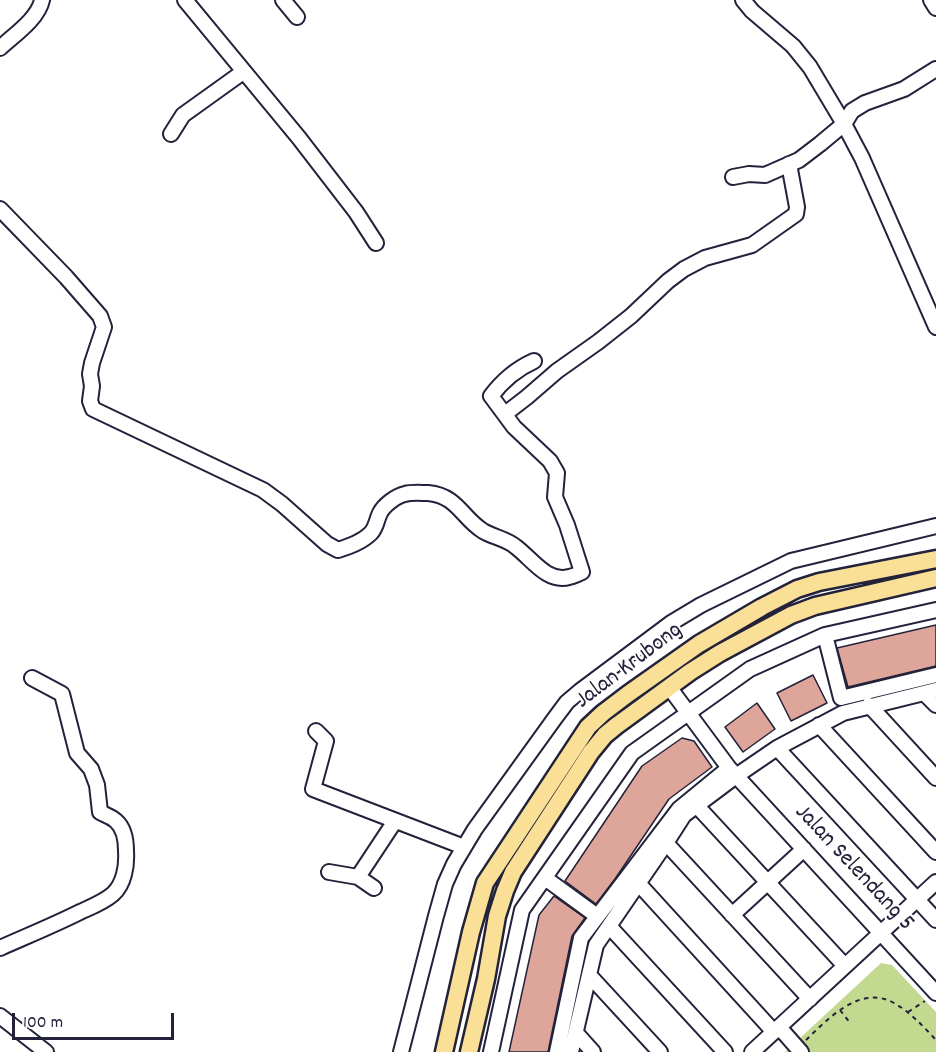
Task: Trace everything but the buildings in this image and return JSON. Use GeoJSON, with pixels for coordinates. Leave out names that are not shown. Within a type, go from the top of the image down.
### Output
{"type":"FeatureCollection","features":[{"type":"Feature","properties":{"kind":"main road","name":"Jalan Krubong"},"geometry":{"type":"LineString","coordinates":[[444,1052],[471,932],[485,883],[588,727],[603,713],[699,644],[797,589],[819,582],[936,559]]}},
{"type":"Feature","properties":{"kind":"main road","name":"Jalan Krubong"},"geometry":{"type":"LineString","coordinates":[[469,1052],[486,979],[496,916],[505,891],[513,872],[598,744],[616,726],[690,672],[720,653],[791,615],[815,606],[936,578]]}},
{"type":"Feature","properties":{"kind":"main road"},"geometry":{"type":"LineString","coordinates":[[453,1052],[462,1017],[463,971]]}},
{"type":"Feature","properties":{"kind":"main road"},"geometry":{"type":"LineString","coordinates":[[464,1052],[471,1020],[486,979]]}},
{"type":"Feature","properties":{"kind":"street"},"geometry":{"type":"LineString","coordinates":[[0,48],[35,15],[41,7],[42,0]]}},
{"type":"Feature","properties":{"kind":"street"},"geometry":{"type":"LineString","coordinates":[[185,0],[349,202],[376,243]]}},
{"type":"Feature","properties":{"kind":"street"},"geometry":{"type":"LineString","coordinates":[[283,0],[297,17]]}},
{"type":"Feature","properties":{"kind":"street"},"geometry":{"type":"LineString","coordinates":[[743,0],[752,11],[794,46],[844,124],[862,158],[936,327]]}},
{"type":"Feature","properties":{"kind":"street"},"geometry":{"type":"LineString","coordinates":[[931,0],[936,8]]}},
{"type":"Feature","properties":{"kind":"street"},"geometry":{"type":"LineString","coordinates":[[733,177],[749,174],[765,175],[799,160],[844,124],[852,111],[865,103],[904,89],[936,69]]}},
{"type":"Feature","properties":{"kind":"street"},"geometry":{"type":"LineString","coordinates":[[171,134],[183,115],[243,72]]}},
{"type":"Feature","properties":{"kind":"street"},"geometry":{"type":"LineString","coordinates":[[505,414],[557,371],[631,316],[684,269],[705,258],[752,245],[796,214],[789,164]]}},
{"type":"Feature","properties":{"kind":"street"},"geometry":{"type":"LineString","coordinates":[[0,209],[100,316],[104,327],[90,374],[93,386],[90,401],[93,409],[263,490],[327,544],[338,550],[354,545],[369,536],[376,526],[380,511],[396,497],[406,493],[422,493],[440,495],[453,502],[480,529],[514,545],[551,576],[568,578],[582,573],[567,525],[555,497],[557,473],[550,461],[514,428],[491,396],[503,381],[534,361]]}},
{"type":"Feature","properties":{"kind":"street"},"geometry":{"type":"LineString","coordinates":[[401,1052],[445,885],[454,864],[509,782],[567,702],[700,605],[791,561],[936,526]]}},
{"type":"Feature","properties":{"kind":"street"},"geometry":{"type":"LineString","coordinates":[[491,1052],[522,909],[632,753],[750,669],[825,635],[936,610]]}},
{"type":"Feature","properties":{"kind":"street"},"geometry":{"type":"LineString","coordinates":[[825,635],[841,698],[936,675]]}},
{"type":"Feature","properties":{"kind":"street"},"geometry":{"type":"LineString","coordinates":[[0,948],[56,924],[113,894],[121,884],[126,864],[126,841],[122,828],[116,820],[100,812],[97,785],[91,770],[77,753],[62,694],[32,678]]}},
{"type":"Feature","properties":{"kind":"street","name":"Jalan Selendang 5"},"geometry":{"type":"LineString","coordinates":[[669,687],[732,772],[882,933],[931,996]]}},
{"type":"Feature","properties":{"kind":"street"},"geometry":{"type":"LineString","coordinates":[[557,1052],[581,938],[679,809],[732,772],[843,713],[930,691],[936,705]]}},
{"type":"Feature","properties":{"kind":"street"},"geometry":{"type":"LineString","coordinates":[[868,705],[936,778]]}},
{"type":"Feature","properties":{"kind":"street"},"geometry":{"type":"LineString","coordinates":[[819,725],[936,852]]}},
{"type":"Feature","properties":{"kind":"street"},"geometry":{"type":"LineString","coordinates":[[316,731],[326,741],[313,789],[464,847]]}},
{"type":"Feature","properties":{"kind":"street"},"geometry":{"type":"LineString","coordinates":[[777,748],[936,920]]}},
{"type":"Feature","properties":{"kind":"street"},"geometry":{"type":"LineString","coordinates":[[571,1052],[596,945],[684,815],[697,806],[732,772]]}},
{"type":"Feature","properties":{"kind":"street"},"geometry":{"type":"LineString","coordinates":[[697,806],[845,966]]}},
{"type":"Feature","properties":{"kind":"street"},"geometry":{"type":"LineString","coordinates":[[358,877],[396,821]]}},
{"type":"Feature","properties":{"kind":"street"},"geometry":{"type":"LineString","coordinates":[[666,843],[810,999]]}},
{"type":"Feature","properties":{"kind":"street"},"geometry":{"type":"LineString","coordinates":[[732,915],[804,849]]}},
{"type":"Feature","properties":{"kind":"street"},"geometry":{"type":"LineString","coordinates":[[329,872],[358,877],[374,888]]}},
{"type":"Feature","properties":{"kind":"street"},"geometry":{"type":"LineString","coordinates":[[545,878],[597,915]]}},
{"type":"Feature","properties":{"kind":"street"},"geometry":{"type":"LineString","coordinates":[[752,1052],[936,882]]}},
{"type":"Feature","properties":{"kind":"street"},"geometry":{"type":"LineString","coordinates":[[638,883],[777,1030],[799,1050]]}},
{"type":"Feature","properties":{"kind":"street"},"geometry":{"type":"LineString","coordinates":[[609,926],[725,1052]]}},
{"type":"Feature","properties":{"kind":"street"},"geometry":{"type":"LineString","coordinates":[[590,976],[660,1052]]}},
{"type":"Feature","properties":{"kind":"street"},"geometry":{"type":"LineString","coordinates":[[0,1016],[46,1052]]}},
{"type":"Feature","properties":{"kind":"street"},"geometry":{"type":"LineString","coordinates":[[576,1033],[593,1052]]}},
{"type":"Feature","properties":{"kind":"path"},"geometry":{"type":"LineString","coordinates":[[908,1012],[931,996]]}},
{"type":"Feature","properties":{"kind":"path"},"geometry":{"type":"LineString","coordinates":[[799,1050],[840,1010],[862,999],[879,998],[894,1003],[908,1012],[936,1040]]}},
{"type":"Feature","properties":{"kind":"path"},"geometry":{"type":"LineString","coordinates":[[840,1010],[851,1024]]}},
{"type":"Feature","properties":{"kind":"green space"},"geometry":{"type":"Polygon","coordinates":[[[881,963],[892,965],[936,1012],[936,1052],[785,1052],[881,963]]]}}]}
